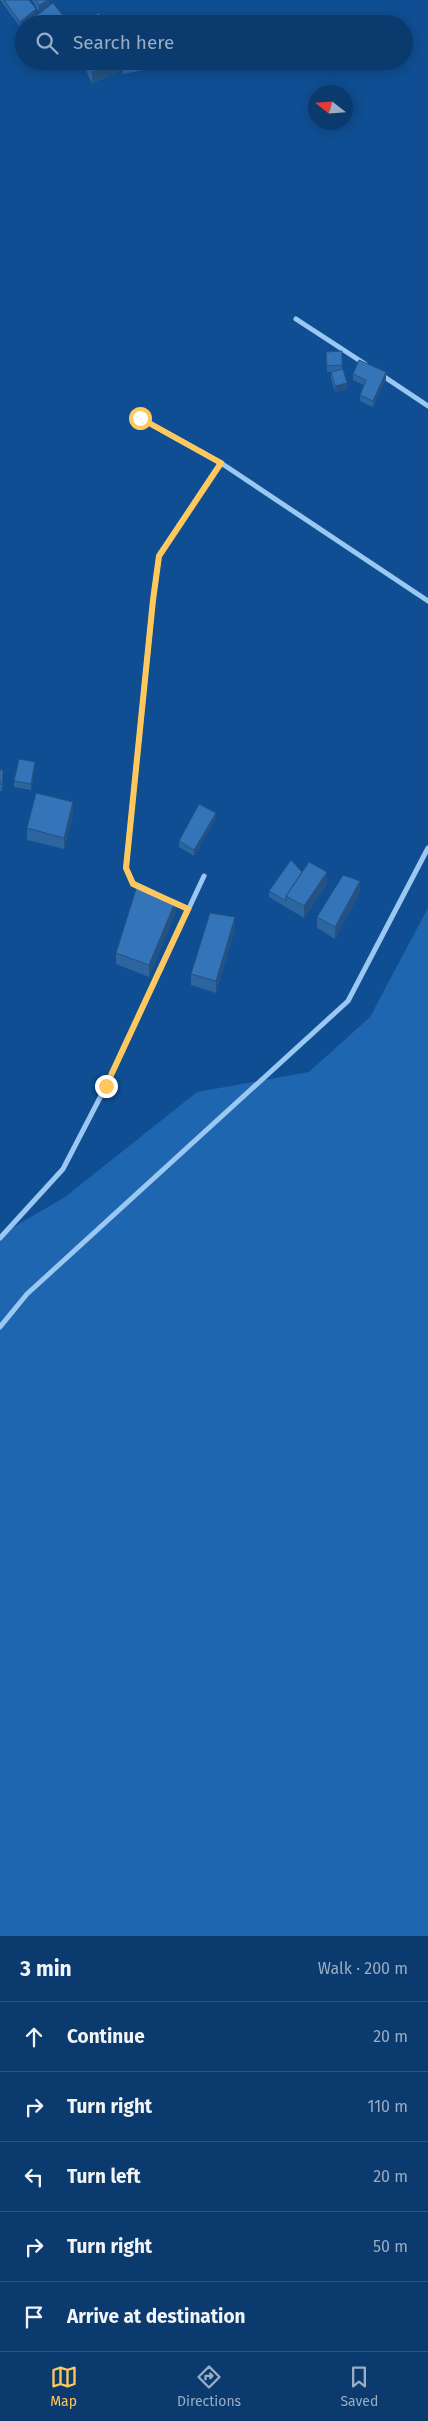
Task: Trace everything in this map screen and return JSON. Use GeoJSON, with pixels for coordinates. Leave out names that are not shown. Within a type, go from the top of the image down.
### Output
{"type":"FeatureCollection","features":[{"type":"Feature","properties":{"kind":"street"},"geometry":{"type":"LineString","coordinates":[[296,318],[428,406]]}},
{"type":"Feature","properties":{"kind":"street"},"geometry":{"type":"LineString","coordinates":[[140,418],[221,463],[428,602]]}},
{"type":"Feature","properties":{"kind":"street"},"geometry":{"type":"LineString","coordinates":[[157,894],[133,884],[126,868],[156,573],[159,556],[221,463]]}},
{"type":"Feature","properties":{"kind":"street"},"geometry":{"type":"LineString","coordinates":[[0,1327],[27,1294],[348,1001],[428,848]]}},
{"type":"Feature","properties":{"kind":"street"},"geometry":{"type":"LineString","coordinates":[[0,1238],[63,1169],[106,1086],[204,876]]}},
{"type":"Feature","properties":{"kind":"street"},"geometry":{"type":"LineString","coordinates":[[165,898],[188,909]]}},
{"type":"Feature","properties":{"kind":"shaded area"},"geometry":{"type":"Polygon","coordinates":[[[428,908],[428,1936],[0,1936],[0,1235],[65,1197],[197,1092],[309,1072],[370,1017],[428,908]]]}},
{"type":"Feature","properties":{"kind":"building"},"geometry":{"type":"Polygon","coordinates":[[[4,0],[29,0],[36,9],[29,15],[15,15],[4,0]]]}},
{"type":"Feature","properties":{"kind":"building"},"geometry":{"type":"Polygon","coordinates":[[[36,0],[48,0],[39,5],[36,0]]]}},
{"type":"Feature","properties":{"kind":"building"},"geometry":{"type":"Polygon","coordinates":[[[53,3],[62,15],[37,15],[53,3]]]}},
{"type":"Feature","properties":{"kind":"building"},"geometry":{"type":"Polygon","coordinates":[[[342,351],[342,365],[327,366],[326,352],[342,351]]]}},
{"type":"Feature","properties":{"kind":"building"},"geometry":{"type":"Polygon","coordinates":[[[359,360],[386,372],[373,401],[360,395],[366,380],[353,374],[359,360]]]}},
{"type":"Feature","properties":{"kind":"building"},"geometry":{"type":"Polygon","coordinates":[[[343,369],[347,383],[335,386],[331,372],[343,369]]]}},
{"type":"Feature","properties":{"kind":"building"},"geometry":{"type":"Polygon","coordinates":[[[19,759],[35,762],[31,784],[14,781],[19,759]]]}},
{"type":"Feature","properties":{"kind":"building"},"geometry":{"type":"Polygon","coordinates":[[[0,770],[3,770],[2,784],[0,784],[0,770]]]}},
{"type":"Feature","properties":{"kind":"building"},"geometry":{"type":"Polygon","coordinates":[[[36,793],[73,802],[64,838],[27,828],[36,793]]]}},
{"type":"Feature","properties":{"kind":"building"},"geometry":{"type":"Polygon","coordinates":[[[199,804],[216,813],[194,850],[179,841],[199,804]]]}},
{"type":"Feature","properties":{"kind":"building"},"geometry":{"type":"Polygon","coordinates":[[[291,860],[302,872],[286,896],[286,901],[269,891],[291,860]]]}},
{"type":"Feature","properties":{"kind":"building"},"geometry":{"type":"Polygon","coordinates":[[[309,862],[327,872],[304,906],[286,896],[309,862]]]}},
{"type":"Feature","properties":{"kind":"building"},"geometry":{"type":"Polygon","coordinates":[[[343,875],[360,881],[335,927],[317,917],[343,875]]]}},
{"type":"Feature","properties":{"kind":"building"},"geometry":{"type":"Polygon","coordinates":[[[137,886],[176,900],[149,965],[116,953],[137,886]]]}},
{"type":"Feature","properties":{"kind":"building"},"geometry":{"type":"Polygon","coordinates":[[[210,913],[235,917],[216,981],[191,974],[210,913]]]}},
{"type":"Feature","properties":{"kind":"route"},"geometry":{"type":"LineString","coordinates":[[106,1086],[188,909],[133,884],[126,868],[159,556],[221,463],[140,418]]}}]}
